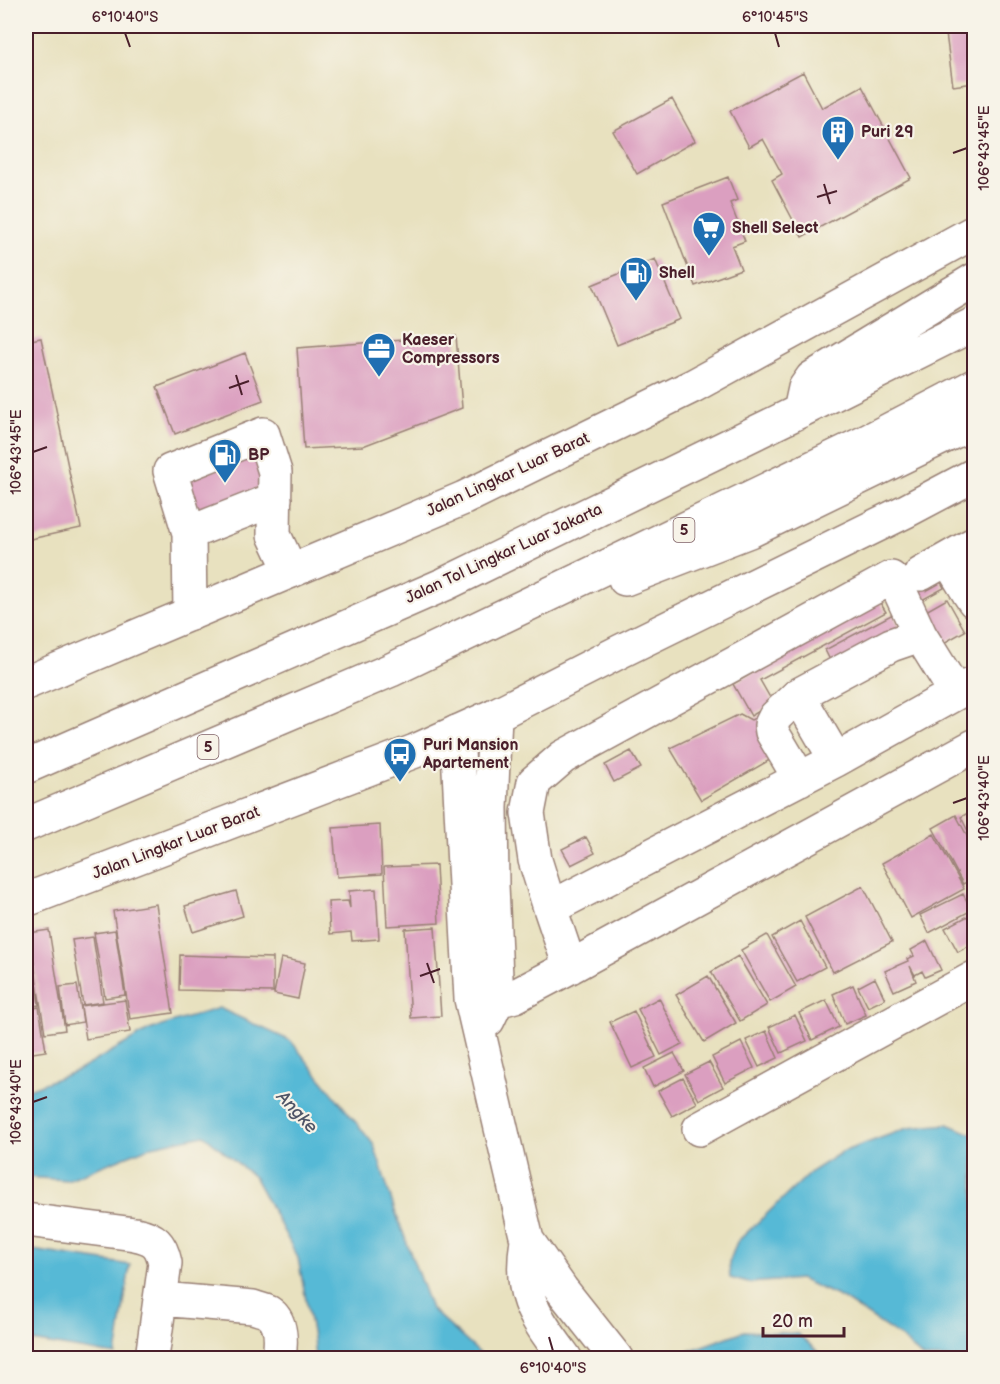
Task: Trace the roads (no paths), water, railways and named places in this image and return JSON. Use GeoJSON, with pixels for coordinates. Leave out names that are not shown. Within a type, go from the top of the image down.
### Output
{"type":"FeatureCollection","features":[{"type":"Feature","properties":{"kind":"main road","name":"Jalan Lingkar Luar Barat"},"geometry":{"type":"LineString","coordinates":[[26,683],[464,498],[693,386],[975,232]]}},
{"type":"Feature","properties":{"kind":"main road"},"geometry":{"type":"LineString","coordinates":[[800,411],[805,388],[812,378],[975,280]]}},
{"type":"Feature","properties":{"kind":"main road","name":"Jalan Tol Lingkar Luar Jakarta"},"geometry":{"type":"LineString","coordinates":[[26,767],[445,584],[975,324]]}},
{"type":"Feature","properties":{"kind":"main road","name":"5"},"geometry":{"type":"LineString","coordinates":[[26,825],[391,670],[866,442],[975,386]]}},
{"type":"Feature","properties":{"kind":"main road"},"geometry":{"type":"LineString","coordinates":[[391,670],[752,530],[975,422]]}},
{"type":"Feature","properties":{"kind":"main road"},"geometry":{"type":"LineString","coordinates":[[189,614],[189,533],[170,471],[263,434],[275,472],[274,535],[291,571]]}},
{"type":"Feature","properties":{"kind":"main road","name":"Jalan Lingkar Luar Barat"},"geometry":{"type":"LineString","coordinates":[[26,900],[384,764],[495,715],[975,475]]}},
{"type":"Feature","properties":{"kind":"main road"},"geometry":{"type":"LineString","coordinates":[[189,533],[275,499]]}},
{"type":"Feature","properties":{"kind":"main road"},"geometry":{"type":"LineString","coordinates":[[948,559],[975,601]]}},
{"type":"Feature","properties":{"kind":"main road"},"geometry":{"type":"LineString","coordinates":[[550,908],[837,760],[965,688],[920,635],[897,585],[891,578],[563,757],[534,782],[528,813],[535,860],[550,908],[570,967]]}},
{"type":"Feature","properties":{"kind":"main road"},"geometry":{"type":"LineString","coordinates":[[800,779],[772,732],[771,725],[775,717],[798,695],[891,645],[920,635]]}},
{"type":"Feature","properties":{"kind":"main road"},"geometry":{"type":"LineString","coordinates":[[798,695],[837,760]]}},
{"type":"Feature","properties":{"kind":"main road"},"geometry":{"type":"LineString","coordinates":[[495,715],[491,808],[492,885],[480,1038],[527,1240],[524,1262],[528,1300],[539,1323],[565,1359]]}},
{"type":"Feature","properties":{"kind":"main road"},"geometry":{"type":"LineString","coordinates":[[457,732],[484,1000]]}},
{"type":"Feature","properties":{"kind":"main road"},"geometry":{"type":"LineString","coordinates":[[484,1000],[515,996],[975,746]]}},
{"type":"Feature","properties":{"kind":"main road"},"geometry":{"type":"LineString","coordinates":[[699,1129],[975,978]]}},
{"type":"Feature","properties":{"kind":"main road"},"geometry":{"type":"LineString","coordinates":[[26,1220],[135,1234],[155,1241],[162,1251],[165,1263],[152,1359]]}},
{"type":"Feature","properties":{"kind":"main road"},"geometry":{"type":"LineString","coordinates":[[527,1240],[562,1290],[616,1359]]}},
{"type":"Feature","properties":{"kind":"main road"},"geometry":{"type":"LineString","coordinates":[[160,1299],[253,1307],[267,1311],[279,1326],[279,1359]]}},
{"type":"Feature","properties":{"kind":"water","name":"Angke"},"geometry":{"type":"Polygon","coordinates":[[[219,1008],[291,1041],[374,1145],[431,1309],[485,1358],[315,1358],[298,1258],[255,1178],[204,1135],[152,1146],[67,1180],[26,1177],[26,1090],[79,1070],[149,1030],[219,1008]]]}},
{"type":"Feature","properties":{"kind":"water"},"geometry":{"type":"Polygon","coordinates":[[[948,1124],[974,1135],[974,1358],[923,1358],[898,1335],[842,1298],[800,1279],[748,1283],[730,1278],[729,1263],[737,1242],[812,1171],[842,1152],[908,1128],[948,1124]]]}},
{"type":"Feature","properties":{"kind":"water"},"geometry":{"type":"Polygon","coordinates":[[[26,1249],[130,1265],[116,1355],[26,1340],[26,1249]]]}},
{"type":"Feature","properties":{"kind":"water"},"geometry":{"type":"Polygon","coordinates":[[[744,1331],[798,1334],[825,1358],[669,1358],[744,1331]]]}},
{"type":"Feature","properties":{"kind":"place","name":"Puri 29"},"geometry":{"type":"Point","coordinates":[838,161]}},
{"type":"Feature","properties":{"kind":"place","name":"Shell Select"},"geometry":{"type":"Point","coordinates":[709,257]}},
{"type":"Feature","properties":{"kind":"place","name":"Shell"},"geometry":{"type":"Point","coordinates":[636,302]}},
{"type":"Feature","properties":{"kind":"place","name":"Kaeser Compressors"},"geometry":{"type":"Point","coordinates":[379,378]}},
{"type":"Feature","properties":{"kind":"place","name":"BP"},"geometry":{"type":"Point","coordinates":[225,484]}},
{"type":"Feature","properties":{"kind":"place","name":"Puri Mansion Apartement"},"geometry":{"type":"Point","coordinates":[400,783]}}]}
